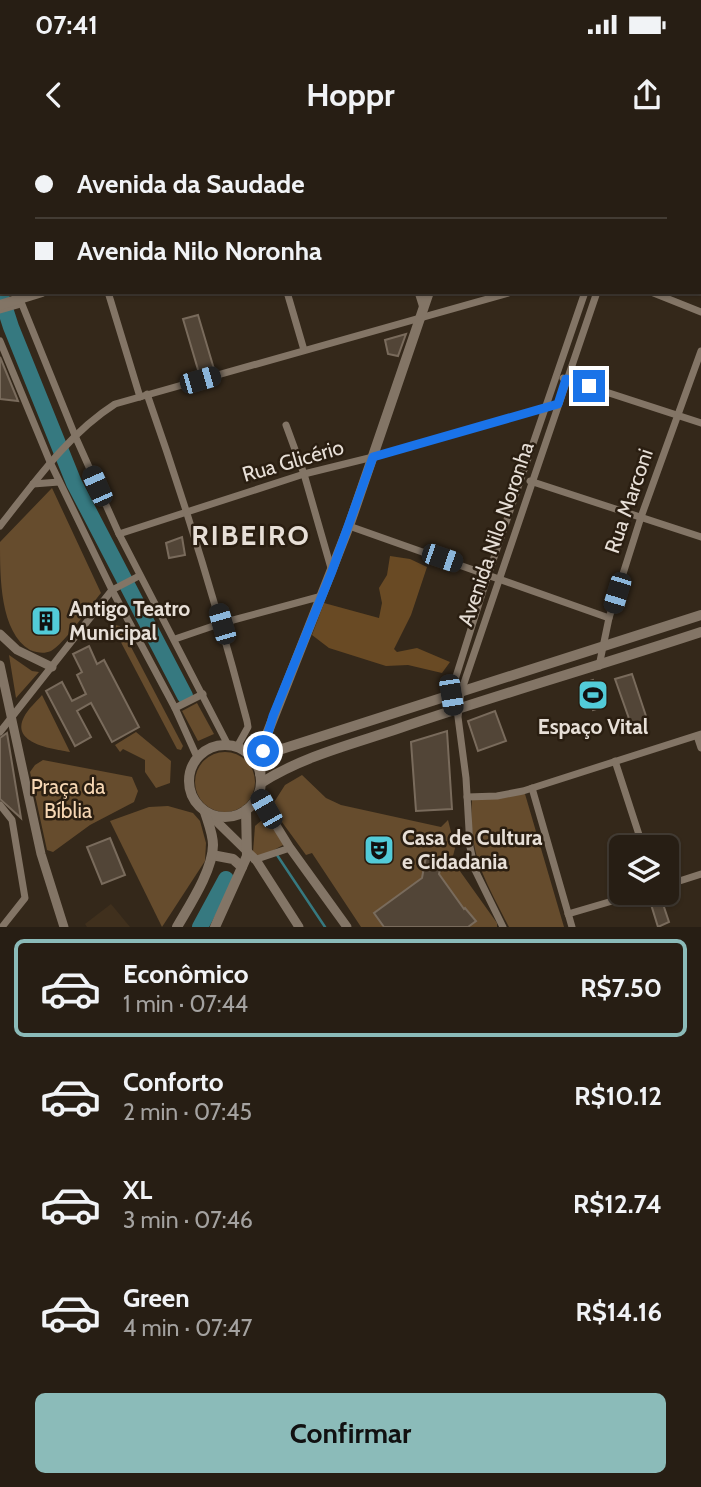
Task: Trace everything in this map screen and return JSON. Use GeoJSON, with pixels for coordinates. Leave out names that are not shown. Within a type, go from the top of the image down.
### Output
{"type":"FeatureCollection","features":[{"type":"Feature","properties":{"kind":"main road"},"geometry":{"type":"LineString","coordinates":[[0,308],[36,294]]}},
{"type":"Feature","properties":{"kind":"main road"},"geometry":{"type":"LineString","coordinates":[[207,813],[228,817],[246,810],[258,796],[263,751],[273,716],[349,526],[428,294]]}},
{"type":"Feature","properties":{"kind":"main road"},"geometry":{"type":"LineString","coordinates":[[177,927],[195,895],[212,855],[213,840],[207,813],[192,798],[189,789],[190,770],[197,757],[211,748],[282,750],[701,615]]}},
{"type":"Feature","properties":{"kind":"main road"},"geometry":{"type":"LineString","coordinates":[[261,779],[297,763],[701,632]]}},
{"type":"Feature","properties":{"kind":"main road"},"geometry":{"type":"LineString","coordinates":[[237,748],[252,757],[261,779]]}},
{"type":"Feature","properties":{"kind":"main road"},"geometry":{"type":"LineString","coordinates":[[215,927],[248,860],[246,810]]}},
{"type":"Feature","properties":{"kind":"main road"},"geometry":{"type":"LineString","coordinates":[[212,855],[248,860]]}},
{"type":"Feature","properties":{"kind":"street"},"geometry":{"type":"LineString","coordinates":[[109,294],[188,511],[222,624],[248,727],[237,748]]}},
{"type":"Feature","properties":{"kind":"street"},"geometry":{"type":"LineString","coordinates":[[288,294],[304,350]]}},
{"type":"Feature","properties":{"kind":"street"},"geometry":{"type":"LineString","coordinates":[[418,294],[421,313]]}},
{"type":"Feature","properties":{"kind":"street"},"geometry":{"type":"LineString","coordinates":[[0,526],[53,461],[100,414],[115,404],[304,350],[421,313],[503,294]]}},
{"type":"Feature","properties":{"kind":"street","name":"Avenida Nilo Noronha"},"geometry":{"type":"LineString","coordinates":[[502,926],[475,870],[467,828],[467,797],[456,694],[488,575],[584,294]]}},
{"type":"Feature","properties":{"kind":"street","name":"Avenida Nilo Noronha"},"geometry":{"type":"LineString","coordinates":[[456,694],[596,294]]}},
{"type":"Feature","properties":{"kind":"street"},"geometry":{"type":"LineString","coordinates":[[656,294],[701,312]]}},
{"type":"Feature","properties":{"kind":"street"},"geometry":{"type":"LineString","coordinates":[[17,300],[73,440],[119,534],[136,577],[237,748]]}},
{"type":"Feature","properties":{"kind":"street"},"geometry":{"type":"LineString","coordinates":[[0,341],[60,482],[175,708],[197,757]]}},
{"type":"Feature","properties":{"kind":"street","name":"Rua Marconi"},"geometry":{"type":"LineString","coordinates":[[599,666],[601,647],[641,517],[701,351]]}},
{"type":"Feature","properties":{"kind":"street"},"geometry":{"type":"LineString","coordinates":[[556,374],[701,423]]}},
{"type":"Feature","properties":{"kind":"street","name":"Rua Glicério"},"geometry":{"type":"LineString","coordinates":[[119,534],[304,474],[558,404]]}},
{"type":"Feature","properties":{"kind":"street"},"geometry":{"type":"LineString","coordinates":[[286,425],[304,474],[332,571]]}},
{"type":"Feature","properties":{"kind":"street"},"geometry":{"type":"LineString","coordinates":[[522,480],[701,537]]}},
{"type":"Feature","properties":{"kind":"street"},"geometry":{"type":"LineString","coordinates":[[33,484],[60,482]]}},
{"type":"Feature","properties":{"kind":"street"},"geometry":{"type":"LineString","coordinates":[[349,526],[610,618]]}},
{"type":"Feature","properties":{"kind":"street"},"geometry":{"type":"LineString","coordinates":[[0,732],[115,588],[136,577]]}},
{"type":"Feature","properties":{"kind":"street"},"geometry":{"type":"LineString","coordinates":[[175,639],[322,596]]}},
{"type":"Feature","properties":{"kind":"street"},"geometry":{"type":"LineString","coordinates":[[0,634],[17,650],[52,667]]}},
{"type":"Feature","properties":{"kind":"street"},"geometry":{"type":"LineString","coordinates":[[0,665],[41,854],[64,927]]}},
{"type":"Feature","properties":{"kind":"street"},"geometry":{"type":"LineString","coordinates":[[175,708],[203,694]]}},
{"type":"Feature","properties":{"kind":"street"},"geometry":{"type":"LineString","coordinates":[[467,797],[497,796],[532,788],[699,735],[701,748]]}},
{"type":"Feature","properties":{"kind":"street"},"geometry":{"type":"LineString","coordinates":[[615,761],[639,835]]}},
{"type":"Feature","properties":{"kind":"street"},"geometry":{"type":"LineString","coordinates":[[532,788],[572,927]]}},
{"type":"Feature","properties":{"kind":"street"},"geometry":{"type":"LineString","coordinates":[[258,796],[290,848],[347,927]]}},
{"type":"Feature","properties":{"kind":"street"},"geometry":{"type":"LineString","coordinates":[[0,805],[12,820],[24,892],[22,904],[2,927]]}},
{"type":"Feature","properties":{"kind":"street"},"geometry":{"type":"LineString","coordinates":[[207,813],[248,860],[299,927]]}},
{"type":"Feature","properties":{"kind":"street"},"geometry":{"type":"LineString","coordinates":[[248,860],[290,848]]}},
{"type":"Feature","properties":{"kind":"street"},"geometry":{"type":"LineString","coordinates":[[679,881],[701,874]]}},
{"type":"Feature","properties":{"kind":"street"},"geometry":{"type":"LineString","coordinates":[[568,914],[609,902]]}},
{"type":"Feature","properties":{"kind":"shaded area"},"geometry":{"type":"Polygon","coordinates":[[[390,556],[410,559],[427,567],[411,615],[394,649],[397,652],[417,648],[450,662],[442,673],[408,665],[386,666],[329,648],[312,635],[324,603],[379,618],[382,603],[379,588],[387,575],[390,556]]]}},
{"type":"Feature","properties":{"kind":"shaded area"},"geometry":{"type":"Polygon","coordinates":[[[111,904],[130,927],[87,927],[85,924],[111,904]]]}},
{"type":"Feature","properties":{"kind":"green space"},"geometry":{"type":"Polygon","coordinates":[[[52,488],[101,593],[63,641],[51,651],[41,653],[30,650],[20,642],[7,617],[0,572],[0,542],[52,488]]]}},
{"type":"Feature","properties":{"kind":"green space"},"geometry":{"type":"Polygon","coordinates":[[[115,625],[120,626],[183,746],[181,750],[177,749],[114,629],[115,625]]]}},
{"type":"Feature","properties":{"kind":"green space"},"geometry":{"type":"Polygon","coordinates":[[[9,655],[32,671],[39,672],[16,698],[9,655]]]}},
{"type":"Feature","properties":{"kind":"green space"},"geometry":{"type":"Polygon","coordinates":[[[42,695],[70,752],[36,744],[23,733],[21,726],[24,717],[42,695]]]}},
{"type":"Feature","properties":{"kind":"green space"},"geometry":{"type":"Polygon","coordinates":[[[197,703],[214,734],[198,741],[182,711],[197,703]]]}},
{"type":"Feature","properties":{"kind":"green space"},"geometry":{"type":"Polygon","coordinates":[[[136,732],[171,761],[170,783],[156,788],[145,772],[145,760],[123,749],[120,752],[115,745],[136,732]]]}},
{"type":"Feature","properties":{"kind":"green space"},"geometry":{"type":"Polygon","coordinates":[[[225,752],[237,754],[250,765],[255,782],[253,794],[242,807],[225,812],[213,810],[200,799],[195,782],[197,770],[208,757],[225,752]]]}},
{"type":"Feature","properties":{"kind":"green space","name":"Praça da Bíblia"},"geometry":{"type":"Polygon","coordinates":[[[43,760],[132,777],[138,791],[134,802],[90,825],[53,852],[47,850],[30,772],[43,760]]]}},
{"type":"Feature","properties":{"kind":"green space","name":"Casa de Cultura e Cidadania"},"geometry":{"type":"Polygon","coordinates":[[[302,775],[326,798],[341,805],[441,827],[448,820],[455,848],[452,860],[497,923],[497,927],[361,927],[312,853],[306,855],[271,807],[285,785],[302,775]]]}},
{"type":"Feature","properties":{"kind":"green space"},"geometry":{"type":"Polygon","coordinates":[[[525,794],[564,927],[509,927],[480,866],[473,836],[472,799],[525,794]]]}},
{"type":"Feature","properties":{"kind":"green space"},"geometry":{"type":"Polygon","coordinates":[[[168,806],[193,813],[200,821],[206,843],[205,861],[162,927],[110,821],[149,807],[168,806]]]}},
{"type":"Feature","properties":{"kind":"green space"},"geometry":{"type":"Polygon","coordinates":[[[262,820],[270,822],[285,844],[259,858],[253,852],[255,826],[262,820]]]}},
{"type":"Feature","properties":{"kind":"building"},"geometry":{"type":"Polygon","coordinates":[[[198,315],[214,369],[199,373],[183,319],[198,315]]]}},
{"type":"Feature","properties":{"kind":"building"},"geometry":{"type":"Polygon","coordinates":[[[406,334],[398,356],[388,354],[385,340],[406,334]]]}},
{"type":"Feature","properties":{"kind":"building"},"geometry":{"type":"Polygon","coordinates":[[[0,357],[16,396],[18,401],[0,399],[0,357]]]}},
{"type":"Feature","properties":{"kind":"building"},"geometry":{"type":"Polygon","coordinates":[[[182,537],[185,555],[169,558],[166,543],[182,537]]]}},
{"type":"Feature","properties":{"kind":"building"},"geometry":{"type":"Polygon","coordinates":[[[89,646],[97,664],[104,660],[139,727],[112,742],[91,703],[77,711],[91,737],[75,746],[46,691],[62,682],[72,701],[86,694],[77,675],[82,672],[73,654],[89,646]]]}},
{"type":"Feature","properties":{"kind":"building"},"geometry":{"type":"Polygon","coordinates":[[[632,674],[648,722],[632,727],[615,679],[632,674]]]}},
{"type":"Feature","properties":{"kind":"building","name":"Espaço Vital"},"geometry":{"type":"Polygon","coordinates":[[[593,680],[603,707],[593,710],[584,683],[593,680]]]}},
{"type":"Feature","properties":{"kind":"building"},"geometry":{"type":"Polygon","coordinates":[[[495,711],[506,741],[478,751],[468,721],[495,711]]]}},
{"type":"Feature","properties":{"kind":"building"},"geometry":{"type":"Polygon","coordinates":[[[447,731],[452,809],[416,811],[411,742],[447,731]]]}},
{"type":"Feature","properties":{"kind":"building"},"geometry":{"type":"Polygon","coordinates":[[[7,733],[21,818],[0,799],[0,738],[7,733]]]}},
{"type":"Feature","properties":{"kind":"building"},"geometry":{"type":"Polygon","coordinates":[[[110,838],[125,875],[102,884],[87,847],[110,838]]]}},
{"type":"Feature","properties":{"kind":"building"},"geometry":{"type":"Polygon","coordinates":[[[426,857],[442,861],[439,874],[476,921],[468,927],[384,927],[374,913],[422,878],[426,857]]]}},
{"type":"Feature","properties":{"kind":"building"},"geometry":{"type":"Polygon","coordinates":[[[651,905],[663,905],[669,922],[658,927],[651,905]]]}},
{"type":"Feature","properties":{"kind":"waterway"},"geometry":{"type":"LineString","coordinates":[[0,294],[74,483],[185,696]]}},
{"type":"Feature","properties":{"kind":"waterway"},"geometry":{"type":"LineString","coordinates":[[277,855],[325,927]]}},
{"type":"Feature","properties":{"kind":"waterway"},"geometry":{"type":"LineString","coordinates":[[200,927],[226,879]]}},
{"type":"Feature","properties":{"kind":"place","name":"Antigo Teatro Municipal"},"geometry":{"type":"Point","coordinates":[46,621]}},
{"type":"Feature","properties":{"kind":"place","name":"Espaço Vital"},"geometry":{"type":"Point","coordinates":[593,695]}},
{"type":"Feature","properties":{"kind":"place","name":"Casa de Cultura e Cidadania"},"geometry":{"type":"Point","coordinates":[379,850]}},
{"type":"Feature","properties":{"kind":"district","name":"RIBEIRO"},"geometry":{"type":"Point","coordinates":[251,535]}},
{"type":"Feature","properties":{"kind":"route"},"geometry":{"type":"LineString","coordinates":[[263,751],[273,716],[332,571],[373,457],[558,404],[566,379],[589,386]]}}]}
